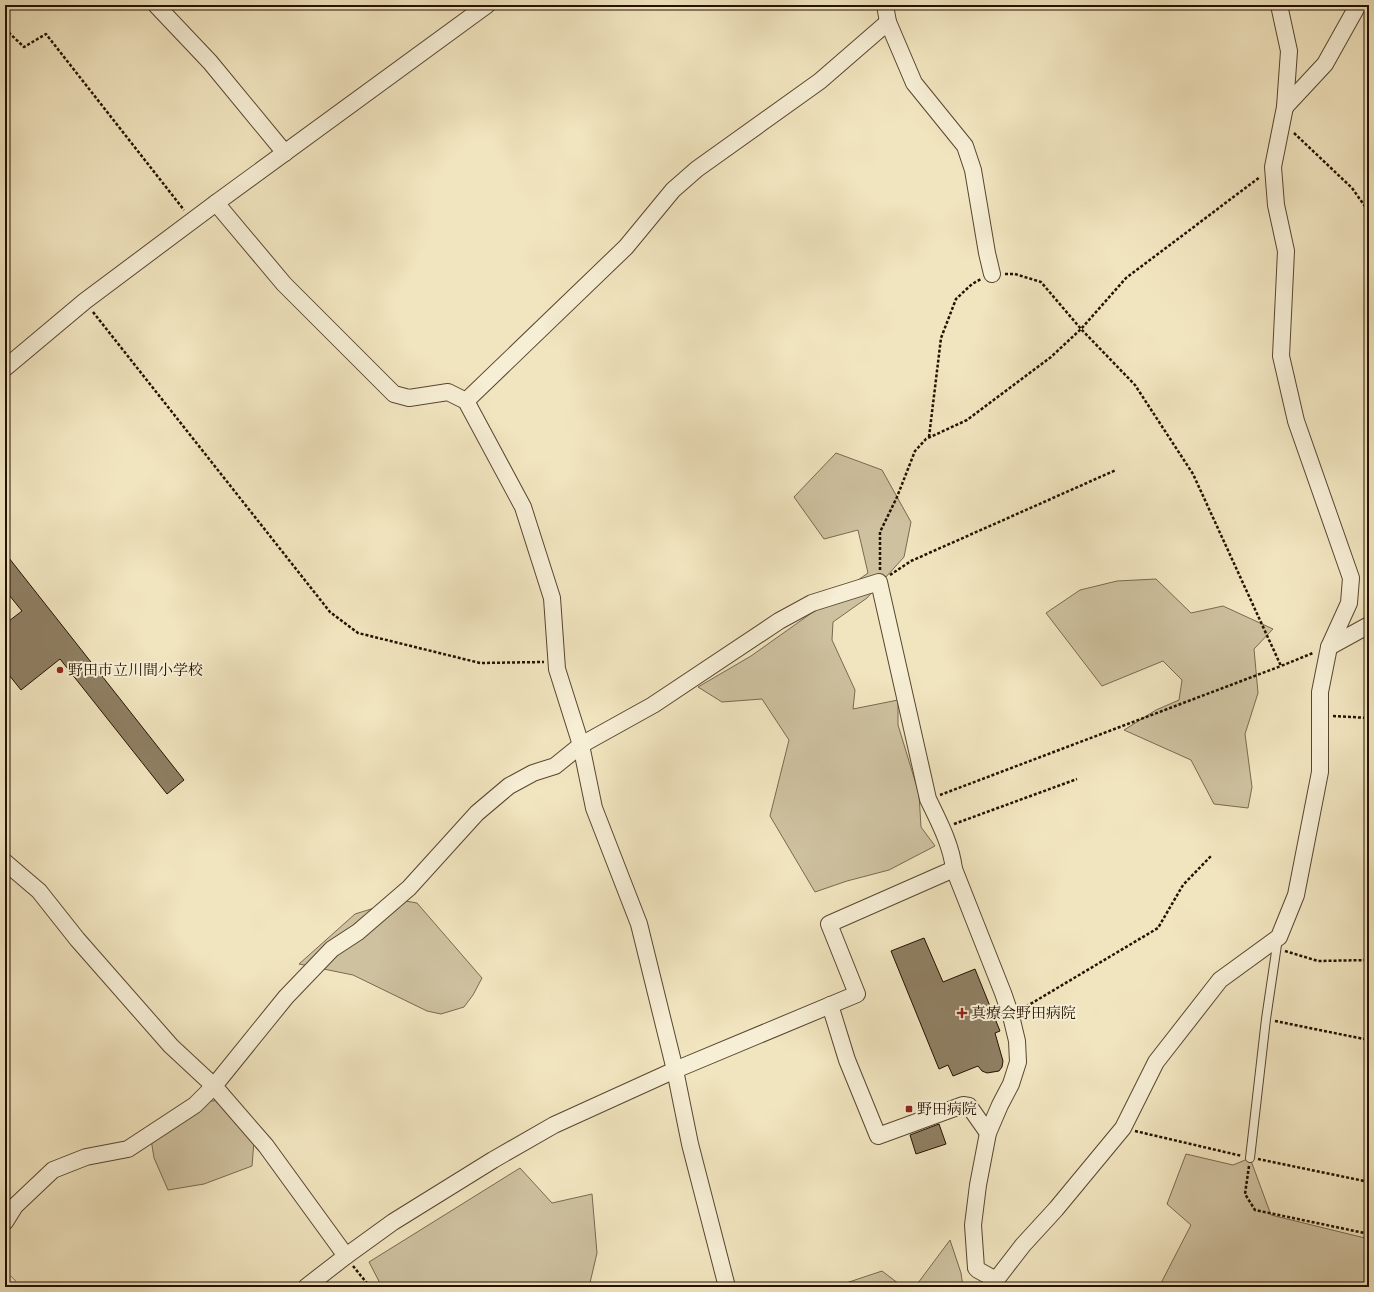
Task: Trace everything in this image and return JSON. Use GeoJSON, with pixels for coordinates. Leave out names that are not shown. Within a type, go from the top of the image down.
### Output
{"type":"FeatureCollection","features":[{"type":"Feature","properties":{"kind":"street"},"geometry":{"type":"LineString","coordinates":[[156,5],[210,62],[285,153]]}},
{"type":"Feature","properties":{"kind":"street"},"geometry":{"type":"LineString","coordinates":[[5,368],[85,301],[216,203],[487,5]]}},
{"type":"Feature","properties":{"kind":"street"},"geometry":{"type":"LineString","coordinates":[[885,5],[888,22],[914,83],[965,146],[973,170],[992,274]]}},
{"type":"Feature","properties":{"kind":"street"},"geometry":{"type":"LineString","coordinates":[[5,1222],[15,1206],[53,1170],[86,1158],[128,1148],[195,1105],[214,1086],[286,997],[332,949],[358,932],[409,888],[477,813],[508,786],[533,773],[555,766],[581,745],[653,705],[779,621],[812,603],[879,582],[928,799],[942,829],[952,856],[954,869],[1011,1016],[1017,1041],[1018,1062],[1011,1084],[988,1133],[978,1185],[973,1225],[976,1268],[994,1283],[1023,1245],[1056,1209],[1123,1128],[1156,1062],[1220,980],[1278,943],[1296,895],[1320,772],[1320,692],[1329,647],[1350,603],[1351,578],[1296,421],[1281,356],[1286,251],[1276,205],[1274,167],[1284,114],[1289,51],[1279,5]]}},
{"type":"Feature","properties":{"kind":"street"},"geometry":{"type":"LineString","coordinates":[[1284,114],[1325,64],[1358,5]]}},
{"type":"Feature","properties":{"kind":"street"},"geometry":{"type":"LineString","coordinates":[[466,401],[626,247],[673,190],[697,169],[820,81],[888,22]]}},
{"type":"Feature","properties":{"kind":"street"},"geometry":{"type":"LineString","coordinates":[[216,203],[284,284],[394,394],[409,398],[448,392],[466,401],[523,506],[552,598],[557,669],[581,745],[594,808],[639,924],[675,1070],[690,1144],[727,1287]]}},
{"type":"Feature","properties":{"kind":"street"},"geometry":{"type":"LineString","coordinates":[[1329,647],[1369,625]]}},
{"type":"Feature","properties":{"kind":"street"},"geometry":{"type":"LineString","coordinates":[[5,862],[39,891],[77,940],[171,1046],[214,1086],[266,1146],[346,1256]]}},
{"type":"Feature","properties":{"kind":"street"},"geometry":{"type":"LineString","coordinates":[[306,1287],[393,1222],[524,1141],[554,1125],[675,1070],[857,994],[829,924],[954,869]]}},
{"type":"Feature","properties":{"kind":"street"},"geometry":{"type":"LineString","coordinates":[[830,1005],[847,1060],[878,1136],[963,1105],[969,1106],[988,1133]]}},
{"type":"Feature","properties":{"kind":"street"},"geometry":{"type":"LineString","coordinates":[[5,1284],[8,1287]]}},
{"type":"Feature","properties":{"kind":"lane"},"geometry":{"type":"LineString","coordinates":[[1250,1158],[1266,1019],[1278,943]]}},
{"type":"Feature","properties":{"kind":"path"},"geometry":{"type":"LineString","coordinates":[[5,29],[24,47],[46,34],[193,221]]}},
{"type":"Feature","properties":{"kind":"path"},"geometry":{"type":"LineString","coordinates":[[1284,114],[1352,188],[1369,212]]}},
{"type":"Feature","properties":{"kind":"path"},"geometry":{"type":"LineString","coordinates":[[879,582],[880,532],[897,497],[915,451],[926,438],[968,420],[1051,357],[1081,329],[1126,278],[1274,167]]}},
{"type":"Feature","properties":{"kind":"path"},"geometry":{"type":"LineString","coordinates":[[929,437],[941,338],[956,299],[972,284],[992,274],[1016,274],[1041,282],[1081,329],[1135,385],[1193,474],[1281,666]]}},
{"type":"Feature","properties":{"kind":"path"},"geometry":{"type":"LineString","coordinates":[[85,301],[330,612],[358,633],[480,663],[556,662]]}},
{"type":"Feature","properties":{"kind":"path"},"geometry":{"type":"LineString","coordinates":[[879,582],[911,561],[1116,470]]}},
{"type":"Feature","properties":{"kind":"path"},"geometry":{"type":"LineString","coordinates":[[928,799],[1329,647]]}},
{"type":"Feature","properties":{"kind":"path"},"geometry":{"type":"LineString","coordinates":[[1321,716],[1369,718]]}},
{"type":"Feature","properties":{"kind":"path"},"geometry":{"type":"LineString","coordinates":[[942,829],[1077,779]]}},
{"type":"Feature","properties":{"kind":"path"},"geometry":{"type":"LineString","coordinates":[[1011,1016],[1158,928],[1183,885],[1210,856]]}},
{"type":"Feature","properties":{"kind":"path"},"geometry":{"type":"LineString","coordinates":[[1278,943],[1318,961],[1369,960]]}},
{"type":"Feature","properties":{"kind":"path"},"geometry":{"type":"LineString","coordinates":[[1266,1019],[1369,1040]]}},
{"type":"Feature","properties":{"kind":"path"},"geometry":{"type":"LineString","coordinates":[[1250,1158],[1245,1194],[1255,1210],[1369,1234]]}},
{"type":"Feature","properties":{"kind":"path"},"geometry":{"type":"LineString","coordinates":[[346,1256],[370,1287]]}},
{"type":"Feature","properties":{"kind":"shaded area"},"geometry":{"type":"Polygon","coordinates":[[[836,453],[882,470],[911,522],[904,557],[867,598],[833,622],[832,640],[855,690],[853,709],[898,700],[898,725],[919,794],[921,827],[935,846],[889,870],[847,881],[815,892],[770,816],[789,740],[762,699],[722,702],[698,687],[751,656],[868,573],[858,530],[824,539],[794,497],[836,453]]]}},
{"type":"Feature","properties":{"kind":"shaded area"},"geometry":{"type":"Polygon","coordinates":[[[1156,579],[1191,613],[1223,606],[1273,629],[1254,649],[1258,693],[1245,734],[1252,787],[1248,808],[1214,804],[1191,760],[1124,730],[1156,710],[1179,700],[1182,680],[1163,661],[1102,686],[1046,613],[1080,590],[1117,581],[1156,579]]]}},
{"type":"Feature","properties":{"kind":"shaded area"},"geometry":{"type":"Polygon","coordinates":[[[400,900],[417,903],[482,978],[473,995],[464,1007],[441,1014],[427,1011],[353,975],[299,964],[355,914],[400,900]]]}},
{"type":"Feature","properties":{"kind":"shaded area"},"geometry":{"type":"Polygon","coordinates":[[[231,1098],[254,1141],[252,1166],[204,1184],[168,1190],[154,1158],[150,1133],[206,1102],[231,1098]]]}},
{"type":"Feature","properties":{"kind":"shaded area"},"geometry":{"type":"Polygon","coordinates":[[[1186,1154],[1233,1165],[1250,1158],[1271,1215],[1369,1239],[1369,1287],[1159,1287],[1191,1225],[1167,1204],[1186,1154]]]}},
{"type":"Feature","properties":{"kind":"shaded area"},"geometry":{"type":"Polygon","coordinates":[[[520,1168],[552,1203],[592,1194],[597,1253],[589,1287],[382,1287],[369,1262],[520,1168]]]}},
{"type":"Feature","properties":{"kind":"shaded area"},"geometry":{"type":"Polygon","coordinates":[[[950,1240],[961,1273],[963,1287],[915,1287],[950,1240]]]}},
{"type":"Feature","properties":{"kind":"shaded area"},"geometry":{"type":"Polygon","coordinates":[[[882,1271],[903,1287],[841,1287],[843,1284],[882,1271]]]}},
{"type":"Feature","properties":{"kind":"building"},"geometry":{"type":"Polygon","coordinates":[[[5,553],[184,780],[167,794],[60,659],[21,690],[5,670],[5,624],[22,611],[5,590],[5,553]]]}},
{"type":"Feature","properties":{"kind":"building"},"geometry":{"type":"Polygon","coordinates":[[[924,938],[943,982],[975,969],[1000,1031],[995,1033],[1003,1061],[1002,1067],[999,1071],[987,1073],[982,1071],[978,1066],[953,1076],[948,1065],[939,1069],[891,951],[924,938]]]}},
{"type":"Feature","properties":{"kind":"building"},"geometry":{"type":"Polygon","coordinates":[[[939,1124],[946,1144],[916,1154],[910,1135],[939,1124]]]}},
{"type":"Feature","properties":{"kind":"place","name":"野田市立川間小学校"},"geometry":{"type":"Point","coordinates":[60,670]}},
{"type":"Feature","properties":{"kind":"place","name":"真療会野田病院"},"geometry":{"type":"Point","coordinates":[962,1013]}},
{"type":"Feature","properties":{"kind":"place","name":"野田病院"},"geometry":{"type":"Point","coordinates":[909,1109]}}]}
